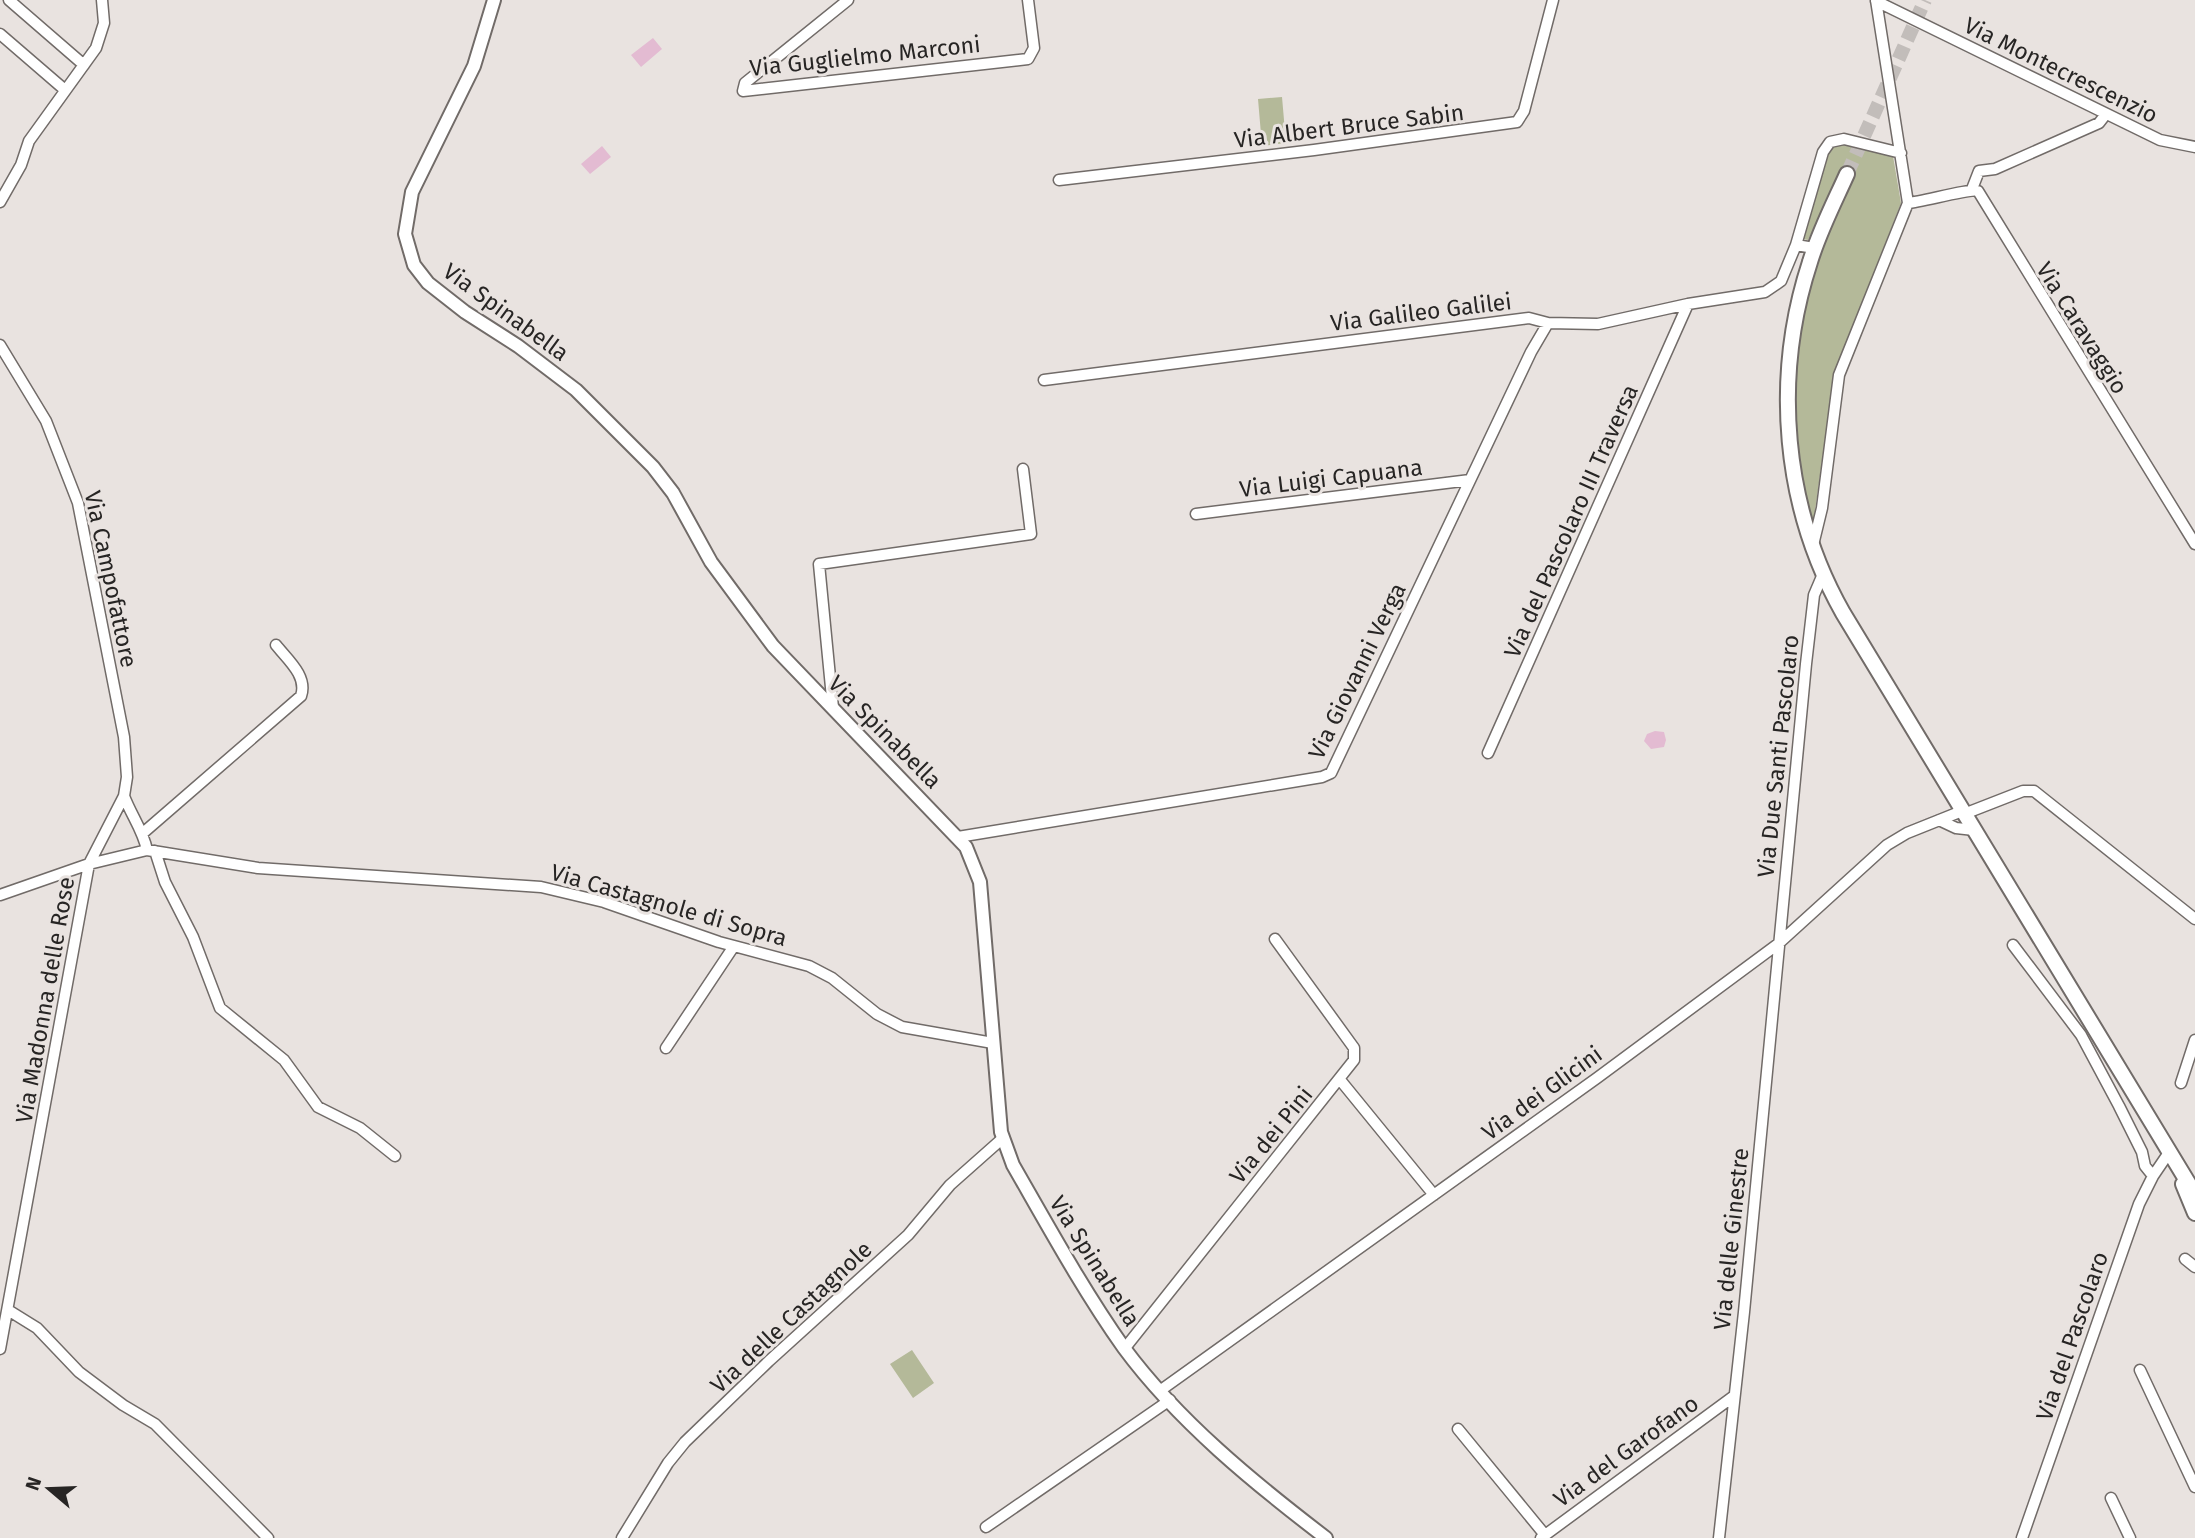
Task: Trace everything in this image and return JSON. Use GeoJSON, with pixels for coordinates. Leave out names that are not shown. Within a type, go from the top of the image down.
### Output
{"type":"FeatureCollection","features":[{"type":"Feature","properties":{"kind":"main road"},"geometry":{"type":"LineString","coordinates":[[1847,174],[1814,248],[1796,317],[1788,403],[1795,487],[1812,549],[1843,613],[2195,1194]]}},
{"type":"Feature","properties":{"kind":"main road"},"geometry":{"type":"LineString","coordinates":[[2172,1156],[2195,1213]]}},
{"type":"Feature","properties":{"kind":"street"},"geometry":{"type":"LineString","coordinates":[[9,0],[84,65]]}},
{"type":"Feature","properties":{"kind":"street"},"geometry":{"type":"LineString","coordinates":[[0,202],[21,164],[29,141],[96,48],[103,29],[102,0]]}},
{"type":"Feature","properties":{"kind":"street","name":"Via Spinabella"},"geometry":{"type":"LineString","coordinates":[[494,0],[474,66],[412,192],[405,225],[411,259],[428,283],[584,397],[653,467],[673,493],[711,562],[759,629],[795,671],[958,837],[973,858],[979,875],[1003,1138],[1013,1165],[1125,1348],[1170,1401],[1256,1482],[1326,1538]]}},
{"type":"Feature","properties":{"kind":"street","name":"Via Guglielmo Marconi"},"geometry":{"type":"LineString","coordinates":[[848,0],[745,83],[742,89],[761,90],[1030,58],[1034,48],[1028,0]]}},
{"type":"Feature","properties":{"kind":"street","name":"Via Albert Bruce Sabin"},"geometry":{"type":"LineString","coordinates":[[1059,180],[1314,150],[1517,122],[1524,111],[1553,0]]}},
{"type":"Feature","properties":{"kind":"street"},"geometry":{"type":"LineString","coordinates":[[1812,549],[1822,508],[1836,384],[1908,203],[1876,1]]}},
{"type":"Feature","properties":{"kind":"street","name":"Via Montecrescenzio"},"geometry":{"type":"LineString","coordinates":[[1876,1],[2164,142],[2195,147]]}},
{"type":"Feature","properties":{"kind":"street"},"geometry":{"type":"LineString","coordinates":[[0,34],[65,90]]}},
{"type":"Feature","properties":{"kind":"street"},"geometry":{"type":"LineString","coordinates":[[1908,203],[1934,201],[1972,189],[1979,171],[1995,169],[2099,123],[2106,114]]}},
{"type":"Feature","properties":{"kind":"street"},"geometry":{"type":"LineString","coordinates":[[1814,248],[1796,245],[1823,152],[1830,142],[1850,140],[1901,153]]}},
{"type":"Feature","properties":{"kind":"street","name":"Via Caravaggio"},"geometry":{"type":"LineString","coordinates":[[1972,189],[1978,191],[2195,544]]}},
{"type":"Feature","properties":{"kind":"street","name":"Via Galileo Galilei"},"geometry":{"type":"LineString","coordinates":[[1045,380],[1529,318],[1548,323],[1605,323],[1688,304],[1771,290],[1783,277],[1796,245]]}},
{"type":"Feature","properties":{"kind":"street","name":"Via del Pascolaro III Traversa"},"geometry":{"type":"LineString","coordinates":[[1488,753],[1688,304]]}},
{"type":"Feature","properties":{"kind":"street","name":"Via Giovanni Verga"},"geometry":{"type":"LineString","coordinates":[[958,837],[1322,777],[1331,773],[1548,323]]}},
{"type":"Feature","properties":{"kind":"street","name":"Via Campofattore"},"geometry":{"type":"LineString","coordinates":[[0,345],[49,429],[81,513],[124,737],[127,777],[124,796],[89,864]]}},
{"type":"Feature","properties":{"kind":"street"},"geometry":{"type":"LineString","coordinates":[[833,708],[819,564],[824,560],[963,546],[1031,534],[1023,469]]}},
{"type":"Feature","properties":{"kind":"street","name":"Via Luigi Capuana"},"geometry":{"type":"LineString","coordinates":[[1196,514],[1470,480]]}},
{"type":"Feature","properties":{"kind":"street","name":"Via Due Santi Pascolaro"},"geometry":{"type":"LineString","coordinates":[[1778,944],[1814,595],[1823,574]]}},
{"type":"Feature","properties":{"kind":"street"},"geometry":{"type":"LineString","coordinates":[[143,833],[301,696],[303,687],[300,675],[276,645]]}},
{"type":"Feature","properties":{"kind":"street","name":"Via dei Glicini"},"geometry":{"type":"LineString","coordinates":[[1161,1390],[1778,944],[1887,845],[1939,820],[2023,790],[2036,792],[2195,919]]}},
{"type":"Feature","properties":{"kind":"street","name":"Via Campofattore"},"geometry":{"type":"LineString","coordinates":[[124,796],[193,937],[220,1008],[284,1060],[317,1107],[360,1128],[395,1156]]}},
{"type":"Feature","properties":{"kind":"street"},"geometry":{"type":"LineString","coordinates":[[1939,820],[1956,828],[1974,830]]}},
{"type":"Feature","properties":{"kind":"street"},"geometry":{"type":"LineString","coordinates":[[0,895],[89,864],[151,850]]}},
{"type":"Feature","properties":{"kind":"street","name":"Via Castagnole di Sopra"},"geometry":{"type":"LineString","coordinates":[[151,850],[258,868],[541,887],[617,906],[734,946],[820,971],[872,1011],[902,1027],[993,1042]]}},
{"type":"Feature","properties":{"kind":"street","name":"Via Madonna delle Rose"},"geometry":{"type":"LineString","coordinates":[[0,1349],[89,864]]}},
{"type":"Feature","properties":{"kind":"street","name":"Via dei Pini"},"geometry":{"type":"LineString","coordinates":[[1125,1348],[1341,1081],[1354,1060],[1354,1048],[1275,939]]}},
{"type":"Feature","properties":{"kind":"street","name":"Via delle Ginestre"},"geometry":{"type":"LineString","coordinates":[[1719,1538],[1778,944]]}},
{"type":"Feature","properties":{"kind":"street"},"geometry":{"type":"LineString","coordinates":[[2013,945],[2077,1030],[2119,1106],[2142,1152],[2145,1166],[2152,1175]]}},
{"type":"Feature","properties":{"kind":"street"},"geometry":{"type":"LineString","coordinates":[[666,1048],[734,946]]}},
{"type":"Feature","properties":{"kind":"street"},"geometry":{"type":"LineString","coordinates":[[2077,1030],[2092,1024]]}},
{"type":"Feature","properties":{"kind":"street"},"geometry":{"type":"LineString","coordinates":[[2181,1083],[2195,1040]]}},
{"type":"Feature","properties":{"kind":"street"},"geometry":{"type":"LineString","coordinates":[[1341,1081],[1434,1195]]}},
{"type":"Feature","properties":{"kind":"street","name":"Via delle Castagnole"},"geometry":{"type":"LineString","coordinates":[[622,1538],[668,1463],[685,1442],[769,1361],[908,1235],[950,1185],[1003,1138]]}},
{"type":"Feature","properties":{"kind":"street","name":"Via del Pascolaro"},"geometry":{"type":"LineString","coordinates":[[2022,1538],[2095,1323],[2152,1175],[2172,1156]]}},
{"type":"Feature","properties":{"kind":"street"},"geometry":{"type":"LineString","coordinates":[[2185,1259],[2195,1267]]}},
{"type":"Feature","properties":{"kind":"street"},"geometry":{"type":"LineString","coordinates":[[8,1310],[37,1328],[79,1372],[123,1405],[155,1424],[268,1538]]}},
{"type":"Feature","properties":{"kind":"street"},"geometry":{"type":"LineString","coordinates":[[2140,1370],[2195,1487]]}},
{"type":"Feature","properties":{"kind":"street","name":"Via del Garofano"},"geometry":{"type":"LineString","coordinates":[[1543,1537],[1734,1396]]}},
{"type":"Feature","properties":{"kind":"street"},"geometry":{"type":"LineString","coordinates":[[986,1527],[1170,1401]]}},
{"type":"Feature","properties":{"kind":"street"},"geometry":{"type":"LineString","coordinates":[[1458,1429],[1543,1537]]}},
{"type":"Feature","properties":{"kind":"street"},"geometry":{"type":"LineString","coordinates":[[2111,1498],[2130,1538]]}},
{"type":"Feature","properties":{"kind":"green space"},"geometry":{"type":"Polygon","coordinates":[[[1282,97],[1286,143],[1262,146],[1258,99],[1282,97]]]}},
{"type":"Feature","properties":{"kind":"green space"},"geometry":{"type":"Polygon","coordinates":[[[1836,143],[1893,156],[1901,203],[1834,376],[1813,525],[1801,480],[1795,435],[1794,390],[1806,301],[1842,170],[1808,240],[1802,239],[1827,151],[1836,143]]]}},
{"type":"Feature","properties":{"kind":"green space"},"geometry":{"type":"Polygon","coordinates":[[[912,1350],[934,1383],[913,1398],[890,1364],[912,1350]]]}},
{"type":"Feature","properties":{"kind":"shaded area"},"geometry":{"type":"Polygon","coordinates":[[[653,38],[662,49],[641,67],[631,55],[653,38]]]}},
{"type":"Feature","properties":{"kind":"shaded area"},"geometry":{"type":"Polygon","coordinates":[[[602,146],[611,157],[590,174],[581,164],[602,146]]]}},
{"type":"Feature","properties":{"kind":"shaded area"},"geometry":{"type":"Polygon","coordinates":[[[1664,732],[1666,740],[1664,747],[1651,749],[1644,741],[1647,734],[1664,732]]]}},
{"type":"Feature","properties":{"kind":"tunnel"},"geometry":{"type":"LineString","coordinates":[[1847,174],[1925,0]]}}]}
